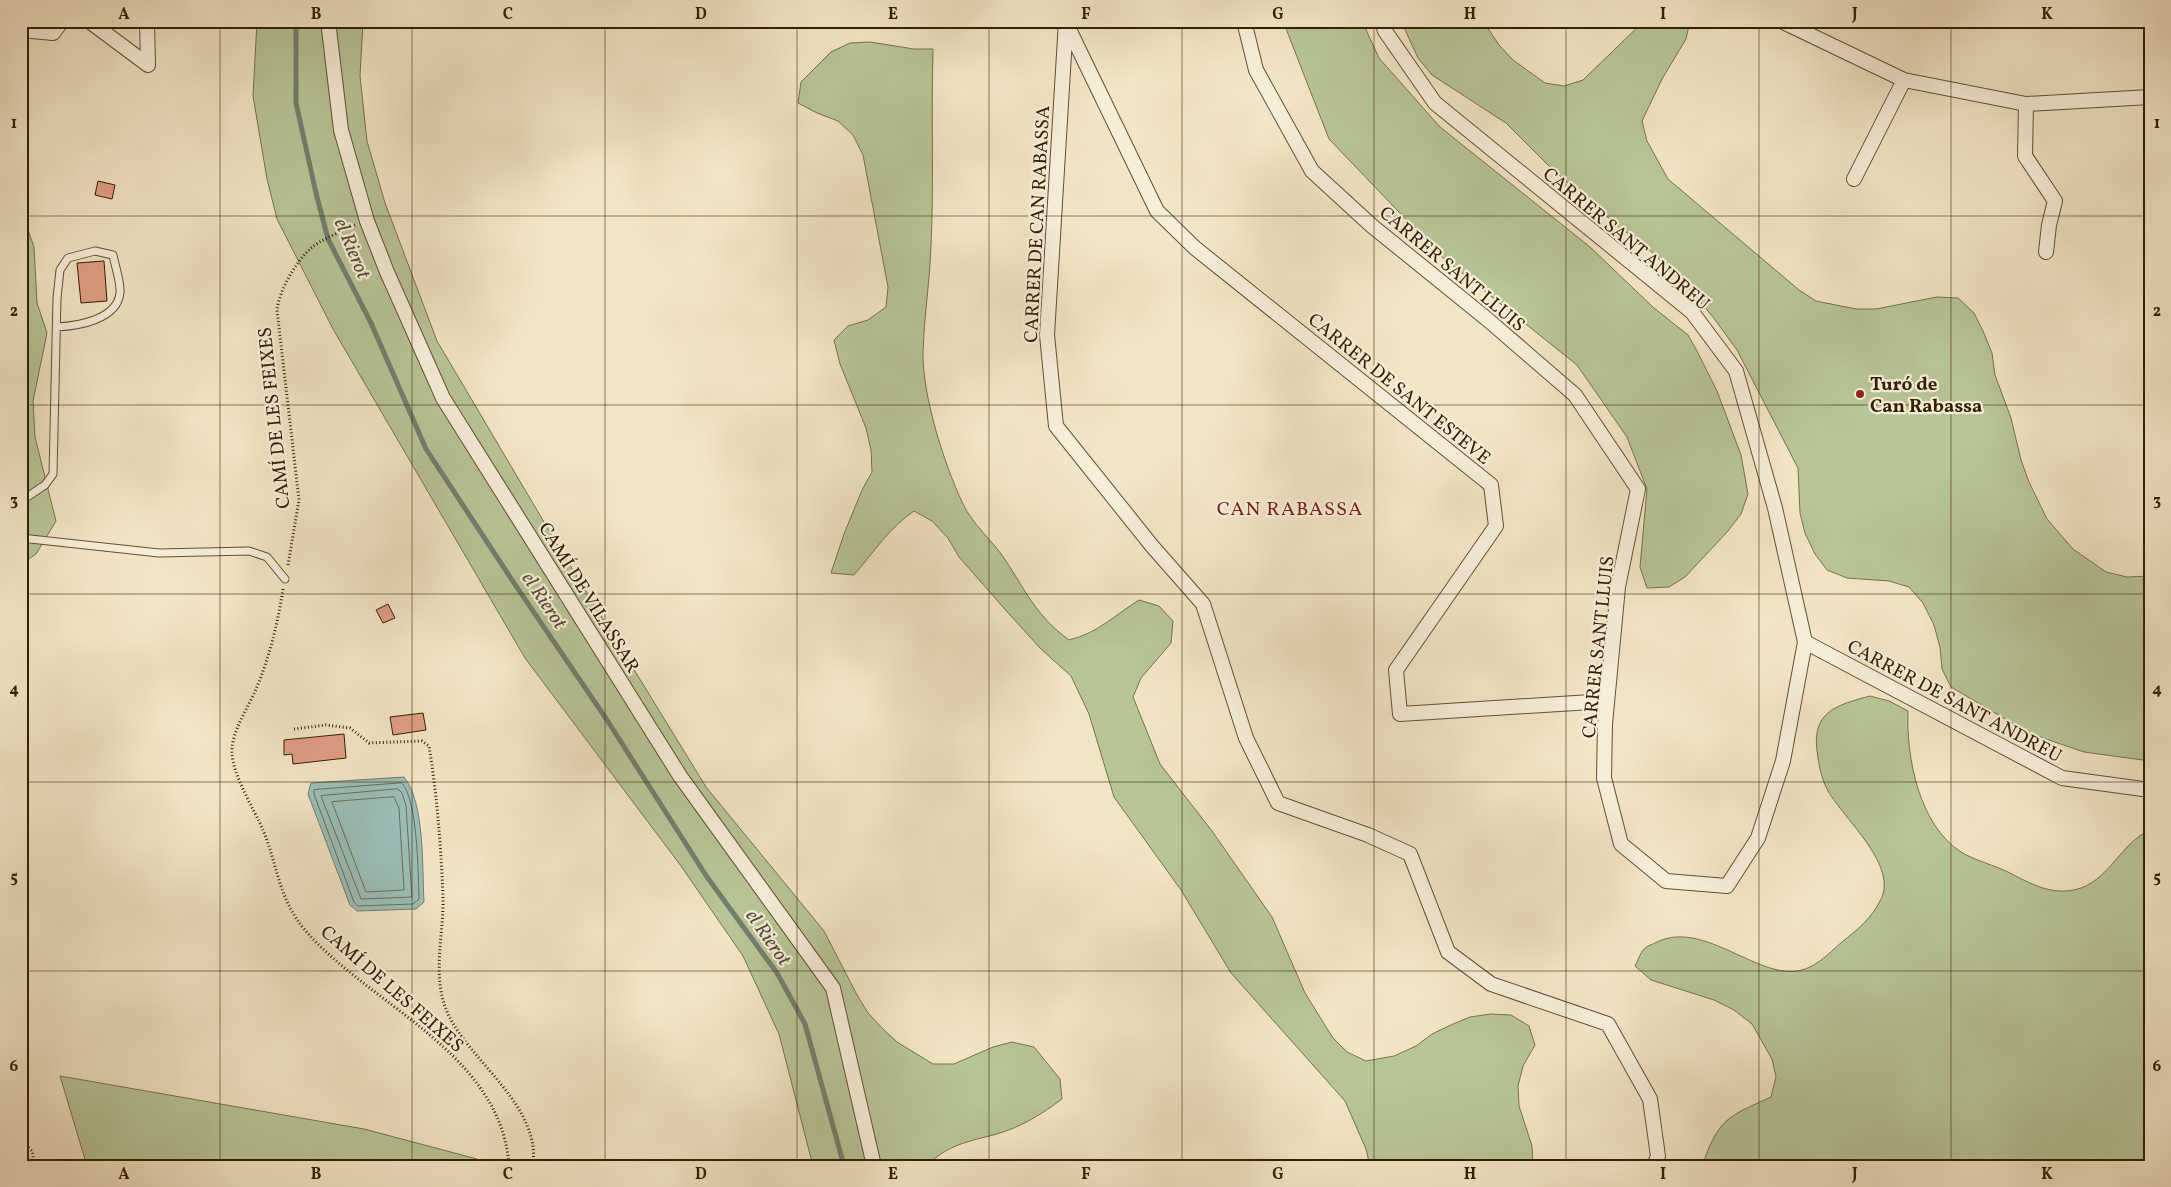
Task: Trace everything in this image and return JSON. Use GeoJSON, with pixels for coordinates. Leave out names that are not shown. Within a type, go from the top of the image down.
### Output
{"type":"FeatureCollection","features":[{"type":"Feature","properties":{"kind":"street"},"geometry":{"type":"LineString","coordinates":[[21,23],[32,31],[53,33],[62,21]]}},
{"type":"Feature","properties":{"kind":"street"},"geometry":{"type":"LineString","coordinates":[[89,21],[148,65],[147,21]]}},
{"type":"Feature","properties":{"kind":"street","name":"CAMÍ DE VILASSAR"},"geometry":{"type":"LineString","coordinates":[[330,21],[329,29],[340,130],[367,220],[387,272],[443,398],[680,776],[833,988],[874,1166]]}},
{"type":"Feature","properties":{"kind":"street","name":"CARRER SANT LLUIS"},"geometry":{"type":"LineString","coordinates":[[1244,21],[1256,70],[1312,171],[1372,226],[1488,319],[1575,395],[1638,489],[1618,586],[1607,701],[1604,778],[1621,844],[1666,881],[1727,886],[1758,838],[1783,761],[1805,642]]}},
{"type":"Feature","properties":{"kind":"street","name":"CARRER SANT ANDREU"},"geometry":{"type":"LineString","coordinates":[[1382,21],[1385,31],[1435,103],[1692,312],[1736,371],[1775,508],[1805,642]]}},
{"type":"Feature","properties":{"kind":"street"},"geometry":{"type":"LineString","coordinates":[[1781,21],[1904,80],[2026,104],[2150,97]]}},
{"type":"Feature","properties":{"kind":"street","name":"CARRER DE SANT ESTEVE"},"geometry":{"type":"LineString","coordinates":[[1066,22],[1157,211],[1195,248],[1491,485],[1496,526],[1396,670],[1400,714],[1607,701]]}},
{"type":"Feature","properties":{"kind":"street","name":"CARRER DE CAN RABASSA"},"geometry":{"type":"LineString","coordinates":[[1066,22],[1047,334],[1056,426],[1152,546],[1203,604],[1246,738],[1278,803],[1368,835],[1410,854],[1448,952],[1491,984],[1608,1024],[1650,1099],[1658,1156],[1654,1166]]}},
{"type":"Feature","properties":{"kind":"street"},"geometry":{"type":"LineString","coordinates":[[1854,179],[1904,80]]}},
{"type":"Feature","properties":{"kind":"street"},"geometry":{"type":"LineString","coordinates":[[2026,104],[2025,156],[2056,201],[2049,225],[2046,252]]}},
{"type":"Feature","properties":{"kind":"street","name":"CARRER DE SANT ANDREU"},"geometry":{"type":"LineString","coordinates":[[1805,642],[2062,778],[2150,790]]}},
{"type":"Feature","properties":{"kind":"lane"},"geometry":{"type":"LineString","coordinates":[[21,501],[45,485],[53,474],[56,327],[60,270],[68,258],[95,251],[113,255],[120,294],[110,312],[82,325],[56,327]]}},
{"type":"Feature","properties":{"kind":"lane"},"geometry":{"type":"LineString","coordinates":[[21,538],[159,553],[249,551],[267,557],[285,579]]}},
{"type":"Feature","properties":{"kind":"path","name":"CAMÍ DE LES FEIXES"},"geometry":{"type":"LineString","coordinates":[[356,224],[310,249],[282,288],[277,310],[299,500],[280,613],[270,653],[236,732],[232,752],[234,767],[268,842],[284,899],[293,914],[318,945],[403,1014],[463,1067],[495,1114],[505,1139],[509,1166]]}},
{"type":"Feature","properties":{"kind":"path"},"geometry":{"type":"LineString","coordinates":[[294,729],[326,725],[350,728],[369,743],[422,741],[429,746],[433,770],[443,899],[439,968],[441,994],[448,1014],[518,1108],[531,1134],[534,1156],[533,1166]]}},
{"type":"Feature","properties":{"kind":"path"},"geometry":{"type":"LineString","coordinates":[[21,1140],[32,1151],[35,1166]]}},
{"type":"Feature","properties":{"kind":"green space"},"geometry":{"type":"Polygon","coordinates":[[[257,21],[363,21],[360,76],[367,141],[385,203],[437,341],[557,544],[706,787],[824,931],[868,1013],[897,1042],[933,1064],[954,1064],[993,1047],[1012,1042],[1034,1047],[1060,1079],[1062,1099],[1039,1115],[1014,1128],[950,1148],[927,1166],[813,1166],[779,1034],[743,956],[681,866],[525,658],[333,329],[277,219],[267,179],[253,96],[257,21]]]}},
{"type":"Feature","properties":{"kind":"green space"},"geometry":{"type":"Polygon","coordinates":[[[1283,21],[1362,21],[1379,58],[1440,127],[1590,247],[1654,308],[1688,335],[1717,391],[1741,455],[1748,494],[1741,514],[1728,531],[1685,577],[1669,587],[1647,588],[1640,567],[1647,489],[1627,437],[1577,365],[1442,257],[1329,139],[1283,21]]]}},
{"type":"Feature","properties":{"kind":"green space"},"geometry":{"type":"Polygon","coordinates":[[[1401,21],[1483,21],[1499,45],[1513,60],[1545,83],[1564,86],[1583,80],[1644,21],[1690,21],[1686,39],[1662,79],[1642,121],[1647,141],[1668,179],[1799,290],[1816,301],[1856,309],[1876,309],[1937,297],[1958,298],[1974,313],[1992,353],[1995,375],[2011,418],[2021,460],[2029,482],[2047,519],[2073,549],[2106,572],[2127,577],[2150,576],[2150,761],[2084,752],[2046,739],[2024,730],[1951,687],[1942,669],[1940,647],[1934,625],[1923,603],[1909,587],[1889,581],[1847,578],[1827,570],[1815,554],[1805,533],[1800,513],[1798,468],[1737,350],[1713,317],[1685,284],[1640,241],[1621,229],[1551,168],[1506,123],[1432,75],[1418,58],[1401,21]]]}},
{"type":"Feature","properties":{"kind":"green space"},"geometry":{"type":"Polygon","coordinates":[[[870,42],[914,49],[933,49],[932,221],[923,351],[924,369],[930,408],[942,450],[967,512],[994,544],[1040,612],[1048,622],[1069,640],[1098,628],[1139,600],[1159,606],[1173,621],[1171,643],[1141,678],[1133,697],[1160,764],[1212,831],[1272,917],[1305,993],[1333,1038],[1347,1052],[1366,1061],[1394,1056],[1416,1046],[1432,1034],[1453,1024],[1470,1017],[1491,1014],[1511,1015],[1529,1026],[1535,1045],[1523,1066],[1518,1086],[1519,1106],[1532,1146],[1533,1166],[1370,1166],[1366,1149],[1345,1101],[1231,973],[1181,890],[1114,797],[1089,714],[1071,676],[1041,649],[1010,615],[959,557],[948,538],[932,521],[914,511],[889,532],[854,575],[831,573],[844,534],[862,490],[872,472],[871,450],[866,428],[840,364],[834,340],[848,326],[868,320],[886,307],[888,287],[863,155],[853,135],[838,121],[798,103],[801,82],[831,52],[850,43],[870,42]]]}},
{"type":"Feature","properties":{"kind":"green space"},"geometry":{"type":"Polygon","coordinates":[[[21,210],[34,247],[37,303],[47,333],[33,401],[35,437],[56,521],[36,554],[21,564],[21,210]]]}},
{"type":"Feature","properties":{"kind":"green space"},"geometry":{"type":"Polygon","coordinates":[[[1870,696],[1889,701],[1908,711],[1908,729],[1913,769],[1925,808],[1947,840],[1967,855],[2044,888],[2062,891],[2071,890],[2091,883],[2131,843],[2150,830],[2150,1166],[1702,1166],[1714,1138],[1726,1121],[1744,1109],[1771,1097],[1776,1077],[1772,1059],[1752,1024],[1734,1010],[1714,1000],[1651,980],[1635,966],[1645,948],[1657,942],[1675,937],[1694,938],[1713,944],[1768,967],[1786,971],[1802,970],[1824,958],[1868,919],[1880,901],[1884,888],[1883,873],[1868,844],[1828,791],[1822,776],[1816,738],[1823,718],[1829,712],[1847,703],[1870,696]]]}},
{"type":"Feature","properties":{"kind":"green space"},"geometry":{"type":"Polygon","coordinates":[[[60,1076],[364,1129],[477,1159],[478,1166],[87,1166],[60,1076]]]}},
{"type":"Feature","properties":{"kind":"water"},"geometry":{"type":"Polygon","coordinates":[[[404,777],[411,788],[419,819],[424,902],[416,909],[357,911],[350,905],[308,794],[311,783],[404,777]]]}},
{"type":"Feature","properties":{"kind":"building"},"geometry":{"type":"Polygon","coordinates":[[[98,181],[115,185],[112,199],[95,195],[98,181]]]}},
{"type":"Feature","properties":{"kind":"building"},"geometry":{"type":"Polygon","coordinates":[[[104,261],[107,301],[81,303],[77,263],[104,261]]]}},
{"type":"Feature","properties":{"kind":"building"},"geometry":{"type":"Polygon","coordinates":[[[388,604],[395,618],[383,623],[376,610],[388,604]]]}},
{"type":"Feature","properties":{"kind":"building"},"geometry":{"type":"Polygon","coordinates":[[[423,713],[426,730],[393,735],[390,717],[423,713]]]}},
{"type":"Feature","properties":{"kind":"building"},"geometry":{"type":"Polygon","coordinates":[[[344,734],[346,758],[293,764],[292,754],[284,755],[284,740],[344,734]]]}},
{"type":"Feature","properties":{"kind":"waterway","name":"el Rierot"},"geometry":{"type":"LineString","coordinates":[[296,21],[296,103],[328,239],[371,323],[426,449],[607,720],[707,877],[777,973],[805,1024],[844,1166]]}},
{"type":"Feature","properties":{"kind":"place","name":"Turó de Can Rabassa"},"geometry":{"type":"Point","coordinates":[1860,394]}},
{"type":"Feature","properties":{"kind":"district","name":"CAN RABASSA"},"geometry":{"type":"Point","coordinates":[1290,508]}}]}
